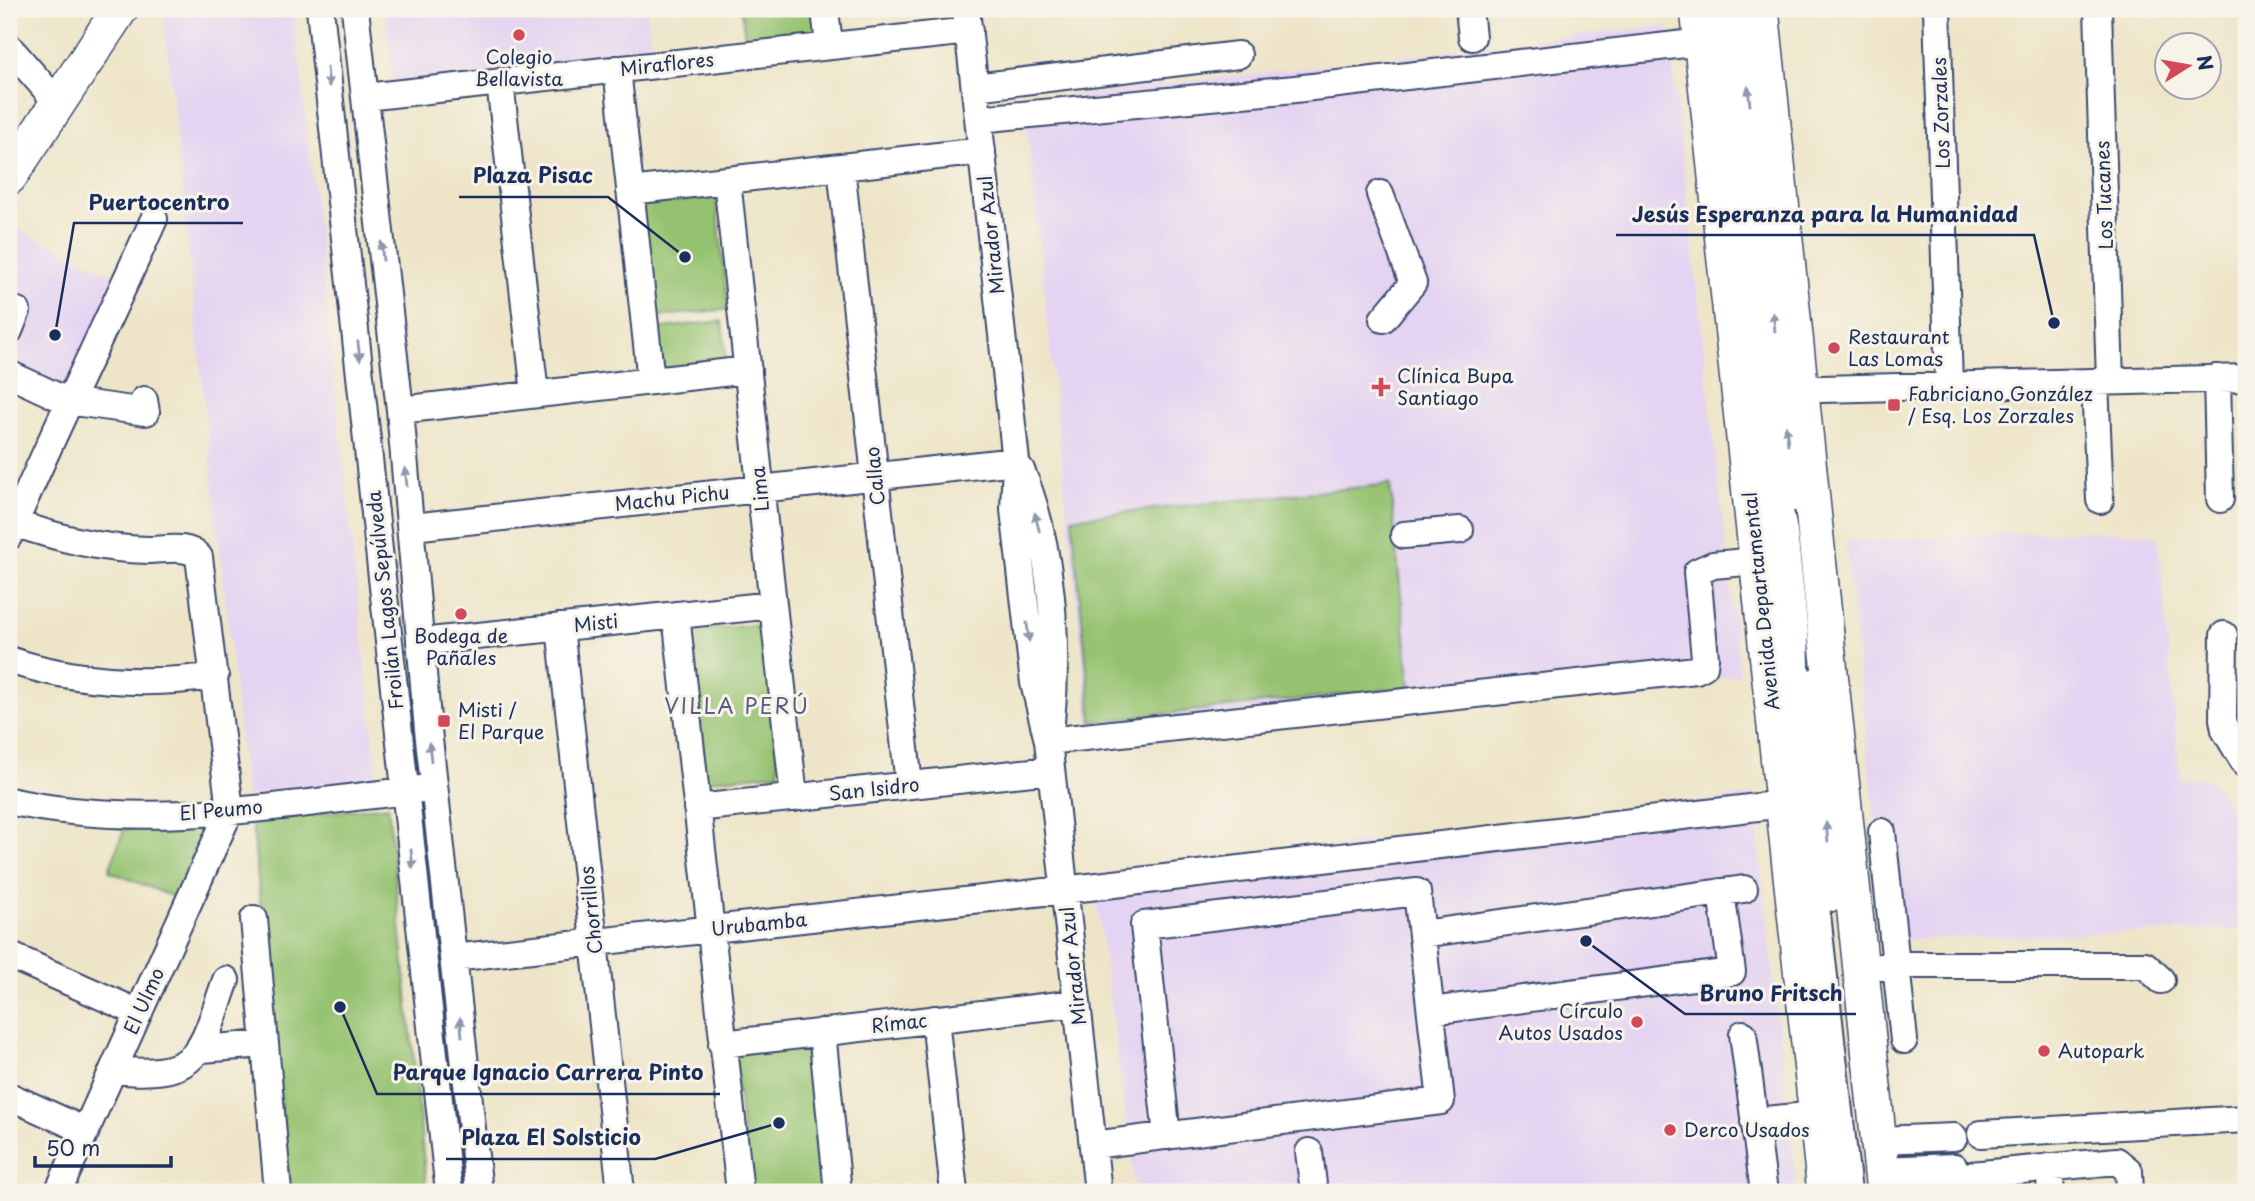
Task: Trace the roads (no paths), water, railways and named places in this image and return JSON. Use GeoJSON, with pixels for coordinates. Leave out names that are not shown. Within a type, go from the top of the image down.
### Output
{"type":"FeatureCollection","features":[{"type":"Feature","properties":{"kind":"main road"},"geometry":{"type":"LineString","coordinates":[[9,177],[120,9]]}},
{"type":"Feature","properties":{"kind":"main road","name":"Avenida Departamental"},"geometry":{"type":"LineString","coordinates":[[1760,9],[1771,391],[1757,561],[1825,1192]]}},
{"type":"Feature","properties":{"kind":"main road","name":"Avenida Departamental"},"geometry":{"type":"LineString","coordinates":[[1708,38],[1711,132],[1771,391],[1861,969],[1878,1176]]}},
{"type":"Feature","properties":{"kind":"street","name":"Froilán Lagos Sepúlveda"},"geometry":{"type":"LineString","coordinates":[[320,9],[377,510],[404,791],[449,1192]]}},
{"type":"Feature","properties":{"kind":"street","name":"Froilán Lagos Sepúlveda"},"geometry":{"type":"LineString","coordinates":[[355,9],[400,410],[434,788],[479,1192]]}},
{"type":"Feature","properties":{"kind":"street"},"geometry":{"type":"LineString","coordinates":[[825,9],[829,46]]}},
{"type":"Feature","properties":{"kind":"street"},"geometry":{"type":"LineString","coordinates":[[1469,9],[1472,37]]}},
{"type":"Feature","properties":{"kind":"street"},"geometry":{"type":"LineString","coordinates":[[1719,9],[1708,38],[1740,204],[1771,391],[1816,704],[1838,971],[1878,1176]]}},
{"type":"Feature","properties":{"kind":"street"},"geometry":{"type":"LineString","coordinates":[[1739,9],[1771,391],[1768,449],[1786,545],[1796,654],[1799,753],[1848,1192]]}},
{"type":"Feature","properties":{"kind":"street","name":"Los Zorzales"},"geometry":{"type":"LineString","coordinates":[[1937,9],[1949,386]]}},
{"type":"Feature","properties":{"kind":"street","name":"Los Tucanes"},"geometry":{"type":"LineString","coordinates":[[2098,9],[2102,381],[2100,500]]}},
{"type":"Feature","properties":{"kind":"street","name":"Miraflores"},"geometry":{"type":"LineString","coordinates":[[365,96],[829,46],[968,20]]}},
{"type":"Feature","properties":{"kind":"street","name":"Mirador Azul"},"geometry":{"type":"LineString","coordinates":[[968,20],[1016,461],[1014,510],[1034,683],[1048,741],[1098,1192]]}},
{"type":"Feature","properties":{"kind":"street"},"geometry":{"type":"LineString","coordinates":[[979,119],[1295,89],[1708,38]]}},
{"type":"Feature","properties":{"kind":"street"},"geometry":{"type":"LineString","coordinates":[[9,47],[57,103]]}},
{"type":"Feature","properties":{"kind":"street"},"geometry":{"type":"LineString","coordinates":[[975,87],[1238,55]]}},
{"type":"Feature","properties":{"kind":"street"},"geometry":{"type":"LineString","coordinates":[[617,69],[652,381]]}},
{"type":"Feature","properties":{"kind":"street"},"geometry":{"type":"LineString","coordinates":[[500,82],[535,394]]}},
{"type":"Feature","properties":{"kind":"street"},"geometry":{"type":"LineString","coordinates":[[1711,132],[1740,204]]}},
{"type":"Feature","properties":{"kind":"street"},"geometry":{"type":"LineString","coordinates":[[630,191],[982,151]]}},
{"type":"Feature","properties":{"kind":"street","name":"Callao"},"geometry":{"type":"LineString","coordinates":[[841,167],[909,785]]}},
{"type":"Feature","properties":{"kind":"street","name":"Lima"},"geometry":{"type":"LineString","coordinates":[[727,180],[794,797]]}},
{"type":"Feature","properties":{"kind":"street"},"geometry":{"type":"LineString","coordinates":[[1380,194],[1413,283],[1383,319]]}},
{"type":"Feature","properties":{"kind":"street"},"geometry":{"type":"LineString","coordinates":[[154,219],[125,314],[67,401],[12,529],[103,546],[186,549],[195,553],[202,563],[230,810]]}},
{"type":"Feature","properties":{"kind":"street"},"geometry":{"type":"LineString","coordinates":[[9,308],[17,311],[9,331]]}},
{"type":"Feature","properties":{"kind":"street"},"geometry":{"type":"LineString","coordinates":[[354,316],[369,309],[389,314]]}},
{"type":"Feature","properties":{"kind":"street"},"geometry":{"type":"LineString","coordinates":[[400,410],[748,370]]}},
{"type":"Feature","properties":{"kind":"street"},"geometry":{"type":"LineString","coordinates":[[9,374],[67,401],[145,406]]}},
{"type":"Feature","properties":{"kind":"street"},"geometry":{"type":"LineString","coordinates":[[1771,391],[2246,378]]}},
{"type":"Feature","properties":{"kind":"street"},"geometry":{"type":"LineString","coordinates":[[2217,379],[2220,499]]}},
{"type":"Feature","properties":{"kind":"street","name":"Machu Pichu"},"geometry":{"type":"LineString","coordinates":[[377,510],[411,521],[1016,461]]}},
{"type":"Feature","properties":{"kind":"street"},"geometry":{"type":"LineString","coordinates":[[1404,536],[1460,530]]}},
{"type":"Feature","properties":{"kind":"street"},"geometry":{"type":"LineString","coordinates":[[1048,741],[1696,670],[1704,666],[1705,658],[1697,572],[1713,565],[1757,561]]}},
{"type":"Feature","properties":{"kind":"street","name":"Misti"},"geometry":{"type":"LineString","coordinates":[[420,642],[773,605]]}},
{"type":"Feature","properties":{"kind":"street"},"geometry":{"type":"LineString","coordinates":[[676,615],[740,1192]]}},
{"type":"Feature","properties":{"kind":"street","name":"Chorrillos"},"geometry":{"type":"LineString","coordinates":[[560,627],[621,1192]]}},
{"type":"Feature","properties":{"kind":"street"},"geometry":{"type":"LineString","coordinates":[[2224,635],[2223,719],[2225,730],[2246,765]]}},
{"type":"Feature","properties":{"kind":"street"},"geometry":{"type":"LineString","coordinates":[[9,660],[97,680],[155,682],[215,676]]}},
{"type":"Feature","properties":{"kind":"street","name":"San Isidro"},"geometry":{"type":"LineString","coordinates":[[696,808],[1051,770]]}},
{"type":"Feature","properties":{"kind":"street","name":"El Peumo"},"geometry":{"type":"LineString","coordinates":[[9,801],[76,811],[129,815],[230,810],[434,788]]}},
{"type":"Feature","properties":{"kind":"street","name":"Urubamba"},"geometry":{"type":"LineString","coordinates":[[453,958],[1065,890],[1783,804]]}},
{"type":"Feature","properties":{"kind":"street","name":"El Ulmo"},"geometry":{"type":"LineString","coordinates":[[58,1192],[230,810]]}},
{"type":"Feature","properties":{"kind":"street"},"geometry":{"type":"LineString","coordinates":[[1882,832],[1904,1040]]}},
{"type":"Feature","properties":{"kind":"street"},"geometry":{"type":"LineString","coordinates":[[1422,934],[1732,891],[1732,972],[1431,1011]]}},
{"type":"Feature","properties":{"kind":"street"},"geometry":{"type":"LineString","coordinates":[[1093,1145],[1167,1136],[1441,1101],[1417,892],[1144,925],[1167,1136]]}},
{"type":"Feature","properties":{"kind":"street"},"geometry":{"type":"LineString","coordinates":[[254,919],[278,1192]]}},
{"type":"Feature","properties":{"kind":"street"},"geometry":{"type":"LineString","coordinates":[[9,955],[139,1013]]}},
{"type":"Feature","properties":{"kind":"street"},"geometry":{"type":"LineString","coordinates":[[1861,969],[1896,965],[2145,965],[2161,980]]}},
{"type":"Feature","properties":{"kind":"street"},"geometry":{"type":"LineString","coordinates":[[113,1070],[144,1073],[177,1068],[190,1062],[202,1049],[226,980]]}},
{"type":"Feature","properties":{"kind":"street","name":"Rímac"},"geometry":{"type":"LineString","coordinates":[[722,1044],[1077,1003]]}},
{"type":"Feature","properties":{"kind":"street"},"geometry":{"type":"LineString","coordinates":[[935,1019],[954,1192]]}},
{"type":"Feature","properties":{"kind":"street"},"geometry":{"type":"LineString","coordinates":[[822,1032],[838,1192]]}},
{"type":"Feature","properties":{"kind":"street"},"geometry":{"type":"LineString","coordinates":[[1743,1034],[1764,1192]]}},
{"type":"Feature","properties":{"kind":"street"},"geometry":{"type":"LineString","coordinates":[[202,1049],[265,1044]]}},
{"type":"Feature","properties":{"kind":"street"},"geometry":{"type":"LineString","coordinates":[[9,1096],[86,1131]]}},
{"type":"Feature","properties":{"kind":"street"},"geometry":{"type":"LineString","coordinates":[[1754,1121],[1816,1115]]}},
{"type":"Feature","properties":{"kind":"street"},"geometry":{"type":"LineString","coordinates":[[1981,1134],[2246,1119]]}},
{"type":"Feature","properties":{"kind":"street"},"geometry":{"type":"LineString","coordinates":[[2082,1163],[2088,1152],[2118,1126]]}},
{"type":"Feature","properties":{"kind":"street"},"geometry":{"type":"LineString","coordinates":[[1878,1176],[1954,1137]]}},
{"type":"Feature","properties":{"kind":"street"},"geometry":{"type":"LineString","coordinates":[[1309,1152],[1314,1192]]}},
{"type":"Feature","properties":{"kind":"street"},"geometry":{"type":"LineString","coordinates":[[1878,1176],[1960,1167],[1971,1175],[2006,1182],[2050,1180],[2082,1163],[2117,1161],[2124,1164],[2129,1171],[2130,1192]]}},
{"type":"Feature","properties":{"kind":"street"},"geometry":{"type":"LineString","coordinates":[[446,1165],[475,1162]]}},
{"type":"Feature","properties":{"kind":"street"},"geometry":{"type":"LineString","coordinates":[[1878,1176],[1928,1189],[1960,1183],[1971,1175]]}},
{"type":"Feature","properties":{"kind":"place","name":"Colegio Bellavista"},"geometry":{"type":"Point","coordinates":[519,35]}},
{"type":"Feature","properties":{"kind":"place","name":"Plaza Pisac"},"geometry":{"type":"Point","coordinates":[685,257]}},
{"type":"Feature","properties":{"kind":"place","name":"Jesús Esperanza para la Humanidad"},"geometry":{"type":"Point","coordinates":[2054,323]}},
{"type":"Feature","properties":{"kind":"place","name":"Puertocentro"},"geometry":{"type":"Point","coordinates":[55,335]}},
{"type":"Feature","properties":{"kind":"place","name":"Restaurant Las Lomas"},"geometry":{"type":"Point","coordinates":[1834,348]}},
{"type":"Feature","properties":{"kind":"place","name":"Clínica Bupa Santiago"},"geometry":{"type":"Point","coordinates":[1381,387]}},
{"type":"Feature","properties":{"kind":"place","name":"Fabriciano González / Esq. Los Zorzales"},"geometry":{"type":"Point","coordinates":[1894,405]}},
{"type":"Feature","properties":{"kind":"place","name":"Bodega de Pañales"},"geometry":{"type":"Point","coordinates":[461,614]}},
{"type":"Feature","properties":{"kind":"place","name":"Misti / El Parque"},"geometry":{"type":"Point","coordinates":[444,721]}},
{"type":"Feature","properties":{"kind":"place","name":"Bruno Fritsch"},"geometry":{"type":"Point","coordinates":[1586,941]}},
{"type":"Feature","properties":{"kind":"place","name":"Parque Ignacio Carrera Pinto"},"geometry":{"type":"Point","coordinates":[340,1007]}},
{"type":"Feature","properties":{"kind":"place","name":"Círculo Autos Usados"},"geometry":{"type":"Point","coordinates":[1637,1022]}},
{"type":"Feature","properties":{"kind":"place","name":"Autopark"},"geometry":{"type":"Point","coordinates":[2044,1051]}},
{"type":"Feature","properties":{"kind":"place","name":"Plaza El Solsticio"},"geometry":{"type":"Point","coordinates":[779,1123]}},
{"type":"Feature","properties":{"kind":"place","name":"Derco Usados"},"geometry":{"type":"Point","coordinates":[1670,1130]}},
{"type":"Feature","properties":{"kind":"district","name":"VILLA PERÚ"},"geometry":{"type":"Point","coordinates":[737,707]}}]}
